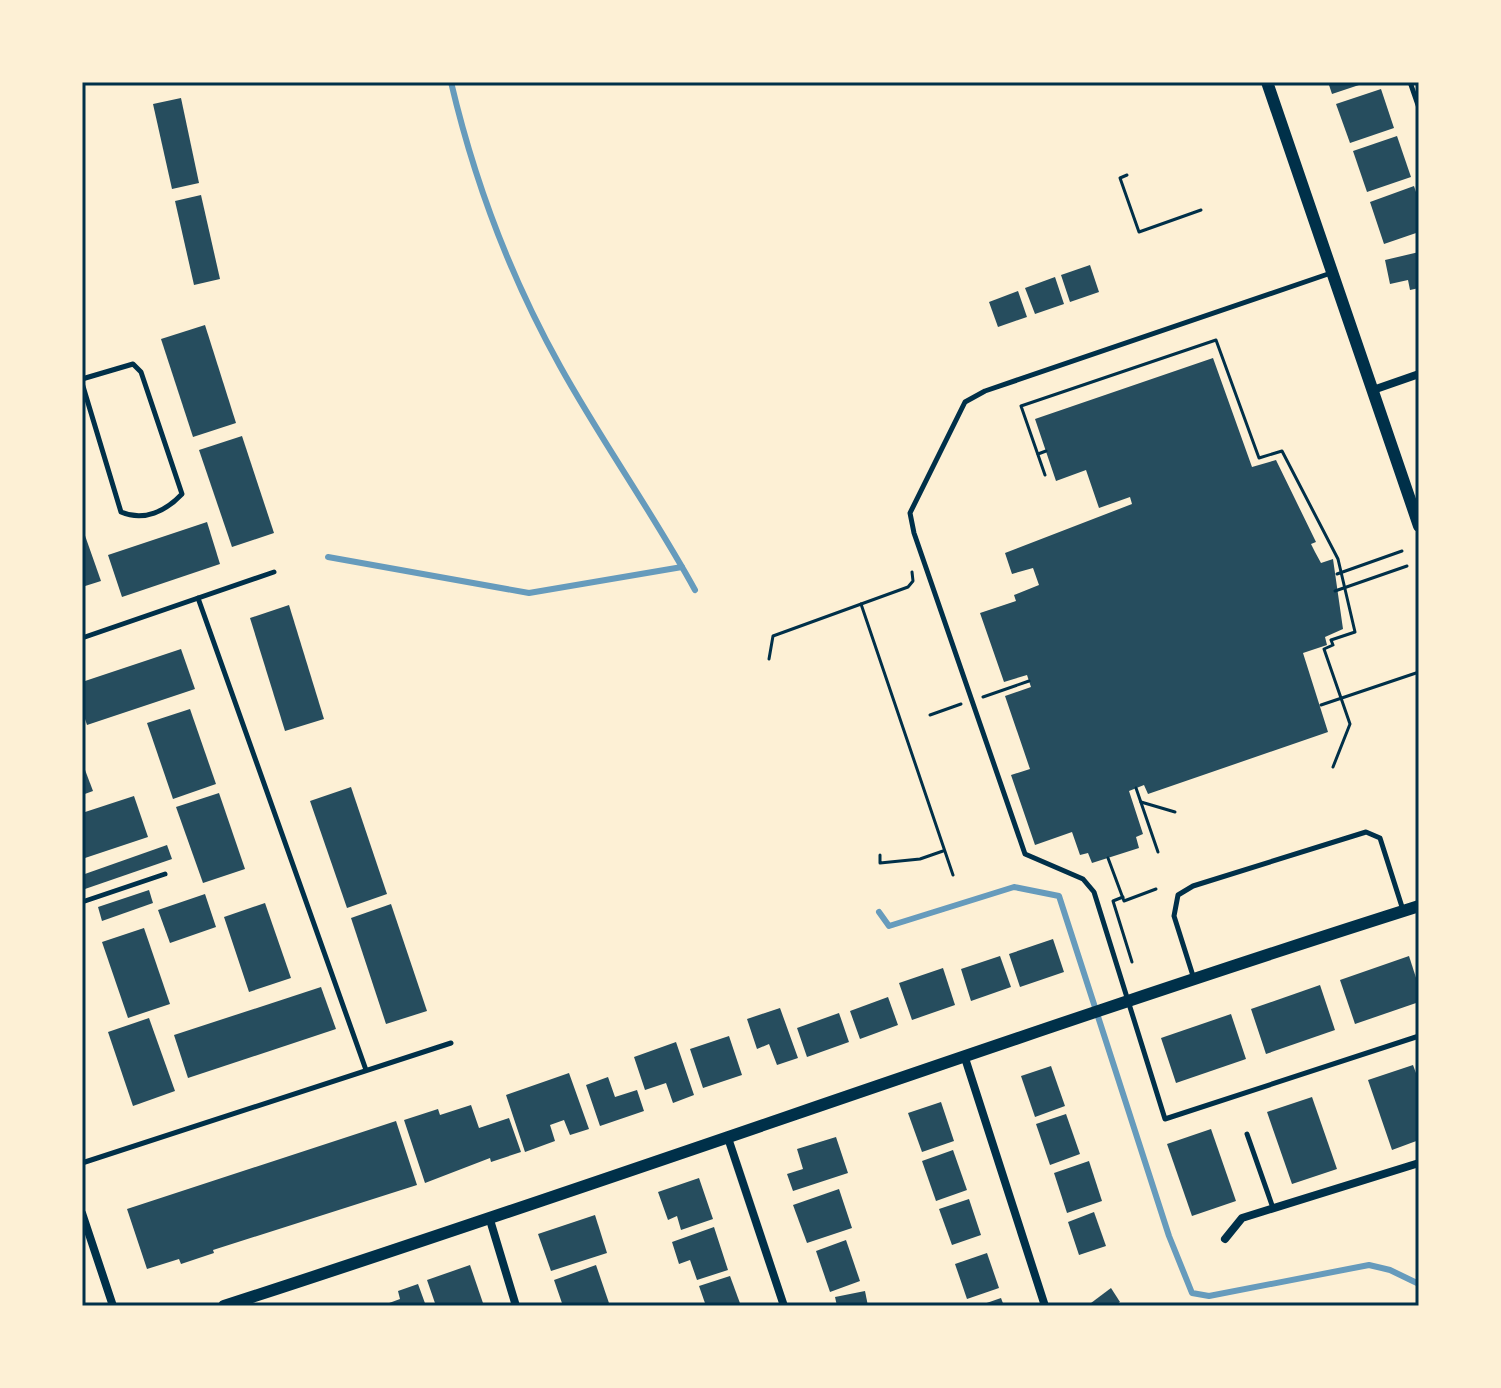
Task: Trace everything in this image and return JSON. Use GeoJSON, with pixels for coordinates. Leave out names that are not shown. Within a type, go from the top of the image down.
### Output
{"type":"FeatureCollection","features":[{"type":"Feature","properties":{"kind":"street"},"geometry":{"type":"LineString","coordinates":[[1267,82],[1419,526]]}},
{"type":"Feature","properties":{"kind":"street"},"geometry":{"type":"LineString","coordinates":[[1373,390],[1419,374]]}},
{"type":"Feature","properties":{"kind":"street"},"geometry":{"type":"LineString","coordinates":[[224,1306],[490,1220],[964,1055],[1419,906]]}},
{"type":"Feature","properties":{"kind":"street"},"geometry":{"type":"LineString","coordinates":[[964,1055],[1045,1306]]}},
{"type":"Feature","properties":{"kind":"street"},"geometry":{"type":"LineString","coordinates":[[728,1138],[784,1306]]}},
{"type":"Feature","properties":{"kind":"street"},"geometry":{"type":"LineString","coordinates":[[1225,1239],[1242,1218],[1419,1163]]}},
{"type":"Feature","properties":{"kind":"street"},"geometry":{"type":"LineString","coordinates":[[82,1213],[85,1235],[113,1306]]}},
{"type":"Feature","properties":{"kind":"street"},"geometry":{"type":"LineString","coordinates":[[490,1220],[516,1306]]}},
{"type":"Feature","properties":{"kind":"lane"},"geometry":{"type":"LineString","coordinates":[[1410,82],[1419,108]]}},
{"type":"Feature","properties":{"kind":"lane"},"geometry":{"type":"LineString","coordinates":[[1332,272],[985,391],[965,402],[910,513],[914,533],[1025,854],[1083,879],[1094,892],[1165,1119],[1419,1036]]}},
{"type":"Feature","properties":{"kind":"lane"},"geometry":{"type":"LineString","coordinates":[[133,364],[141,372],[182,494],[168,509],[134,518],[121,512],[82,381],[133,364]]}},
{"type":"Feature","properties":{"kind":"lane"},"geometry":{"type":"LineString","coordinates":[[82,638],[274,572]]}},
{"type":"Feature","properties":{"kind":"lane"},"geometry":{"type":"LineString","coordinates":[[198,598],[366,1070]]}},
{"type":"Feature","properties":{"kind":"lane"},"geometry":{"type":"LineString","coordinates":[[1194,979],[1174,916],[1178,895],[1193,886],[1308,848],[1366,832],[1380,838],[1404,911]]}},
{"type":"Feature","properties":{"kind":"lane"},"geometry":{"type":"LineString","coordinates":[[82,902],[165,874]]}},
{"type":"Feature","properties":{"kind":"lane"},"geometry":{"type":"LineString","coordinates":[[82,1163],[451,1043]]}},
{"type":"Feature","properties":{"kind":"lane"},"geometry":{"type":"LineString","coordinates":[[1247,1134],[1273,1209]]}},
{"type":"Feature","properties":{"kind":"path"},"geometry":{"type":"LineString","coordinates":[[1127,175],[1120,178],[1139,232],[1201,210]]}},
{"type":"Feature","properties":{"kind":"path"},"geometry":{"type":"LineString","coordinates":[[1045,475],[1021,406],[1216,340],[1259,458],[1282,451],[1343,572],[1355,632],[1331,640],[1333,645],[1324,649],[1350,724],[1333,767]]}},
{"type":"Feature","properties":{"kind":"path"},"geometry":{"type":"LineString","coordinates":[[1038,454],[1046,451]]}},
{"type":"Feature","properties":{"kind":"path"},"geometry":{"type":"LineString","coordinates":[[1337,574],[1402,551]]}},
{"type":"Feature","properties":{"kind":"path"},"geometry":{"type":"LineString","coordinates":[[1335,591],[1407,566]]}},
{"type":"Feature","properties":{"kind":"path"},"geometry":{"type":"LineString","coordinates":[[769,659],[773,636],[908,587],[913,581],[912,572]]}},
{"type":"Feature","properties":{"kind":"path"},"geometry":{"type":"LineString","coordinates":[[861,604],[953,875]]}},
{"type":"Feature","properties":{"kind":"path"},"geometry":{"type":"LineString","coordinates":[[1321,705],[1419,672]]}},
{"type":"Feature","properties":{"kind":"path"},"geometry":{"type":"LineString","coordinates":[[981,698],[1029,681]]}},
{"type":"Feature","properties":{"kind":"path"},"geometry":{"type":"LineString","coordinates":[[930,715],[961,704]]}},
{"type":"Feature","properties":{"kind":"path"},"geometry":{"type":"LineString","coordinates":[[1136,788],[1158,852]]}},
{"type":"Feature","properties":{"kind":"path"},"geometry":{"type":"LineString","coordinates":[[1141,802],[1175,812]]}},
{"type":"Feature","properties":{"kind":"path"},"geometry":{"type":"LineString","coordinates":[[880,855],[880,863],[920,859],[944,851]]}},
{"type":"Feature","properties":{"kind":"path"},"geometry":{"type":"LineString","coordinates":[[1108,858],[1124,901],[1156,889]]}},
{"type":"Feature","properties":{"kind":"path"},"geometry":{"type":"LineString","coordinates":[[1123,897],[1113,901],[1132,962]]}},
{"type":"Feature","properties":{"kind":"building"},"geometry":{"type":"Polygon","coordinates":[[[1328,82],[1365,82],[1365,83],[1332,94],[1328,82]]]}},
{"type":"Feature","properties":{"kind":"building"},"geometry":{"type":"Polygon","coordinates":[[[1381,89],[1394,128],[1350,143],[1336,104],[1381,89]]]}},
{"type":"Feature","properties":{"kind":"building"},"geometry":{"type":"Polygon","coordinates":[[[181,98],[199,183],[172,189],[153,104],[181,98]]]}},
{"type":"Feature","properties":{"kind":"building"},"geometry":{"type":"Polygon","coordinates":[[[1397,136],[1411,177],[1367,192],[1353,151],[1397,136]]]}},
{"type":"Feature","properties":{"kind":"building"},"geometry":{"type":"Polygon","coordinates":[[[1414,186],[1419,201],[1419,232],[1384,244],[1370,202],[1414,186]]]}},
{"type":"Feature","properties":{"kind":"building"},"geometry":{"type":"Polygon","coordinates":[[[201,195],[220,279],[194,285],[175,201],[201,195]]]}},
{"type":"Feature","properties":{"kind":"building"},"geometry":{"type":"Polygon","coordinates":[[[1419,252],[1419,288],[1410,290],[1408,280],[1390,284],[1385,260],[1419,252]]]}},
{"type":"Feature","properties":{"kind":"building"},"geometry":{"type":"Polygon","coordinates":[[[1090,265],[1099,292],[1070,302],[1061,275],[1090,265]]]}},
{"type":"Feature","properties":{"kind":"building"},"geometry":{"type":"Polygon","coordinates":[[[1055,277],[1064,304],[1035,314],[1025,288],[1055,277]]]}},
{"type":"Feature","properties":{"kind":"building"},"geometry":{"type":"Polygon","coordinates":[[[1018,291],[1027,317],[998,327],[989,302],[1018,291]]]}},
{"type":"Feature","properties":{"kind":"building"},"geometry":{"type":"Polygon","coordinates":[[[205,325],[236,423],[193,437],[161,339],[205,325]]]}},
{"type":"Feature","properties":{"kind":"building"},"geometry":{"type":"Polygon","coordinates":[[[1213,358],[1252,467],[1276,460],[1316,542],[1311,544],[1321,563],[1333,559],[1343,629],[1325,637],[1327,645],[1303,653],[1328,732],[1148,794],[1144,785],[1129,791],[1143,834],[1136,837],[1139,848],[1092,863],[1088,853],[1080,855],[1072,832],[1035,845],[1011,775],[1030,769],[1005,696],[1031,687],[1027,675],[1004,682],[980,613],[1016,601],[1014,595],[1039,585],[1033,568],[1012,574],[1005,553],[1132,504],[1130,497],[1099,508],[1086,470],[1056,481],[1035,419],[1213,358]]]}},
{"type":"Feature","properties":{"kind":"building"},"geometry":{"type":"Polygon","coordinates":[[[242,436],[274,533],[232,547],[199,450],[242,436]]]}},
{"type":"Feature","properties":{"kind":"building"},"geometry":{"type":"Polygon","coordinates":[[[207,522],[220,564],[122,597],[108,555],[207,522]]]}},
{"type":"Feature","properties":{"kind":"building"},"geometry":{"type":"Polygon","coordinates":[[[82,527],[101,581],[82,587],[82,527]]]}},
{"type":"Feature","properties":{"kind":"building"},"geometry":{"type":"Polygon","coordinates":[[[289,605],[324,719],[285,731],[250,618],[289,605]]]}},
{"type":"Feature","properties":{"kind":"building"},"geometry":{"type":"Polygon","coordinates":[[[181,649],[195,689],[87,725],[82,710],[82,682],[181,649]]]}},
{"type":"Feature","properties":{"kind":"building"},"geometry":{"type":"Polygon","coordinates":[[[190,709],[216,784],[173,799],[147,723],[190,709]]]}},
{"type":"Feature","properties":{"kind":"building"},"geometry":{"type":"Polygon","coordinates":[[[82,762],[93,791],[82,795],[82,762]]]}},
{"type":"Feature","properties":{"kind":"building"},"geometry":{"type":"Polygon","coordinates":[[[351,787],[387,894],[347,908],[310,801],[351,787]]]}},
{"type":"Feature","properties":{"kind":"building"},"geometry":{"type":"Polygon","coordinates":[[[219,793],[245,869],[203,883],[176,807],[219,793]]]}},
{"type":"Feature","properties":{"kind":"building"},"geometry":{"type":"Polygon","coordinates":[[[134,796],[148,837],[82,859],[82,813],[134,796]]]}},
{"type":"Feature","properties":{"kind":"building"},"geometry":{"type":"Polygon","coordinates":[[[167,845],[172,859],[85,889],[82,875],[167,845]]]}},
{"type":"Feature","properties":{"kind":"building"},"geometry":{"type":"Polygon","coordinates":[[[149,890],[153,903],[102,921],[98,907],[149,890]]]}},
{"type":"Feature","properties":{"kind":"building"},"geometry":{"type":"Polygon","coordinates":[[[205,894],[216,927],[170,943],[158,910],[205,894]]]}},
{"type":"Feature","properties":{"kind":"building"},"geometry":{"type":"Polygon","coordinates":[[[265,903],[291,978],[249,992],[224,917],[265,903]]]}},
{"type":"Feature","properties":{"kind":"building"},"geometry":{"type":"Polygon","coordinates":[[[391,904],[427,1011],[386,1024],[351,918],[391,904]]]}},
{"type":"Feature","properties":{"kind":"building"},"geometry":{"type":"Polygon","coordinates":[[[144,928],[170,1004],[128,1018],[102,942],[144,928]]]}},
{"type":"Feature","properties":{"kind":"building"},"geometry":{"type":"Polygon","coordinates":[[[1053,939],[1064,972],[1020,987],[1009,954],[1053,939]]]}},
{"type":"Feature","properties":{"kind":"building"},"geometry":{"type":"Polygon","coordinates":[[[1000,956],[1011,987],[971,1001],[961,969],[1000,956]]]}},
{"type":"Feature","properties":{"kind":"building"},"geometry":{"type":"Polygon","coordinates":[[[1409,956],[1419,987],[1419,1002],[1355,1024],[1340,980],[1409,956]]]}},
{"type":"Feature","properties":{"kind":"building"},"geometry":{"type":"Polygon","coordinates":[[[943,968],[955,1005],[912,1020],[899,983],[943,968]]]}},
{"type":"Feature","properties":{"kind":"building"},"geometry":{"type":"Polygon","coordinates":[[[1320,985],[1335,1030],[1266,1054],[1251,1009],[1320,985]]]}},
{"type":"Feature","properties":{"kind":"building"},"geometry":{"type":"Polygon","coordinates":[[[321,987],[336,1029],[188,1078],[174,1035],[321,987]]]}},
{"type":"Feature","properties":{"kind":"building"},"geometry":{"type":"Polygon","coordinates":[[[888,997],[898,1025],[860,1039],[850,1011],[888,997]]]}},
{"type":"Feature","properties":{"kind":"building"},"geometry":{"type":"Polygon","coordinates":[[[780,1008],[798,1058],[777,1065],[769,1044],[757,1049],[747,1019],[780,1008]]]}},
{"type":"Feature","properties":{"kind":"building"},"geometry":{"type":"Polygon","coordinates":[[[839,1013],[849,1042],[807,1057],[797,1028],[839,1013]]]}},
{"type":"Feature","properties":{"kind":"building"},"geometry":{"type":"Polygon","coordinates":[[[1231,1014],[1246,1059],[1176,1083],[1161,1038],[1231,1014]]]}},
{"type":"Feature","properties":{"kind":"building"},"geometry":{"type":"Polygon","coordinates":[[[149,1018],[175,1091],[133,1106],[108,1032],[149,1018]]]}},
{"type":"Feature","properties":{"kind":"building"},"geometry":{"type":"Polygon","coordinates":[[[729,1036],[742,1075],[703,1088],[690,1049],[729,1036]]]}},
{"type":"Feature","properties":{"kind":"building"},"geometry":{"type":"Polygon","coordinates":[[[676,1042],[694,1095],[673,1103],[666,1083],[645,1090],[634,1057],[676,1042]]]}},
{"type":"Feature","properties":{"kind":"building"},"geometry":{"type":"Polygon","coordinates":[[[1413,1065],[1419,1081],[1419,1140],[1392,1150],[1368,1080],[1413,1065]]]}},
{"type":"Feature","properties":{"kind":"building"},"geometry":{"type":"Polygon","coordinates":[[[1051,1066],[1065,1106],[1035,1117],[1021,1076],[1051,1066]]]}},
{"type":"Feature","properties":{"kind":"building"},"geometry":{"type":"Polygon","coordinates":[[[569,1073],[589,1129],[570,1135],[564,1120],[550,1125],[555,1141],[525,1152],[506,1095],[569,1073]]]}},
{"type":"Feature","properties":{"kind":"building"},"geometry":{"type":"Polygon","coordinates":[[[608,1077],[615,1097],[637,1090],[644,1111],[600,1126],[586,1085],[608,1077]]]}},
{"type":"Feature","properties":{"kind":"building"},"geometry":{"type":"Polygon","coordinates":[[[1312,1097],[1337,1169],[1292,1184],[1267,1112],[1312,1097]]]}},
{"type":"Feature","properties":{"kind":"building"},"geometry":{"type":"Polygon","coordinates":[[[941,1102],[954,1141],[922,1152],[908,1113],[941,1102]]]}},
{"type":"Feature","properties":{"kind":"building"},"geometry":{"type":"Polygon","coordinates":[[[471,1105],[479,1128],[509,1118],[521,1152],[491,1162],[490,1158],[425,1183],[404,1120],[438,1109],[440,1115],[471,1105]]]}},
{"type":"Feature","properties":{"kind":"building"},"geometry":{"type":"Polygon","coordinates":[[[1066,1114],[1080,1154],[1050,1165],[1036,1124],[1066,1114]]]}},
{"type":"Feature","properties":{"kind":"building"},"geometry":{"type":"Polygon","coordinates":[[[396,1121],[417,1185],[213,1250],[214,1253],[181,1264],[179,1259],[147,1269],[127,1209],[396,1121]]]}},
{"type":"Feature","properties":{"kind":"building"},"geometry":{"type":"Polygon","coordinates":[[[1211,1129],[1236,1201],[1192,1216],[1167,1144],[1211,1129]]]}},
{"type":"Feature","properties":{"kind":"building"},"geometry":{"type":"Polygon","coordinates":[[[836,1137],[848,1173],[793,1191],[787,1174],[803,1169],[797,1149],[836,1137]]]}},
{"type":"Feature","properties":{"kind":"building"},"geometry":{"type":"Polygon","coordinates":[[[953,1150],[967,1190],[936,1201],[922,1161],[953,1150]]]}},
{"type":"Feature","properties":{"kind":"building"},"geometry":{"type":"Polygon","coordinates":[[[1089,1161],[1102,1201],[1067,1213],[1054,1173],[1089,1161]]]}},
{"type":"Feature","properties":{"kind":"building"},"geometry":{"type":"Polygon","coordinates":[[[699,1178],[713,1219],[681,1230],[677,1216],[668,1220],[658,1192],[699,1178]]]}},
{"type":"Feature","properties":{"kind":"building"},"geometry":{"type":"Polygon","coordinates":[[[839,1189],[852,1228],[807,1243],[793,1205],[839,1189]]]}},
{"type":"Feature","properties":{"kind":"building"},"geometry":{"type":"Polygon","coordinates":[[[969,1199],[981,1235],[952,1245],[939,1209],[969,1199]]]}},
{"type":"Feature","properties":{"kind":"building"},"geometry":{"type":"Polygon","coordinates":[[[1094,1212],[1106,1246],[1079,1255],[1068,1222],[1094,1212]]]}},
{"type":"Feature","properties":{"kind":"building"},"geometry":{"type":"Polygon","coordinates":[[[595,1215],[607,1253],[551,1271],[538,1234],[595,1215]]]}},
{"type":"Feature","properties":{"kind":"building"},"geometry":{"type":"Polygon","coordinates":[[[714,1227],[728,1270],[697,1280],[690,1260],[679,1264],[672,1242],[714,1227]]]}},
{"type":"Feature","properties":{"kind":"building"},"geometry":{"type":"Polygon","coordinates":[[[846,1240],[860,1281],[830,1292],[816,1251],[846,1240]]]}},
{"type":"Feature","properties":{"kind":"building"},"geometry":{"type":"Polygon","coordinates":[[[987,1253],[999,1288],[967,1299],[955,1264],[987,1253]]]}},
{"type":"Feature","properties":{"kind":"building"},"geometry":{"type":"Polygon","coordinates":[[[470,1265],[484,1306],[436,1306],[427,1280],[470,1265]]]}},
{"type":"Feature","properties":{"kind":"building"},"geometry":{"type":"Polygon","coordinates":[[[596,1265],[610,1306],[563,1306],[554,1280],[596,1265]]]}},
{"type":"Feature","properties":{"kind":"building"},"geometry":{"type":"Polygon","coordinates":[[[730,1276],[741,1306],[706,1306],[699,1286],[730,1276]]]}},
{"type":"Feature","properties":{"kind":"building"},"geometry":{"type":"Polygon","coordinates":[[[418,1284],[426,1306],[381,1306],[400,1299],[398,1291],[418,1284]]]}},
{"type":"Feature","properties":{"kind":"building"},"geometry":{"type":"Polygon","coordinates":[[[1111,1288],[1120,1302],[1114,1306],[1093,1306],[1091,1303],[1111,1288]]]}},
{"type":"Feature","properties":{"kind":"building"},"geometry":{"type":"Polygon","coordinates":[[[865,1291],[868,1306],[837,1306],[835,1297],[865,1291]]]}},
{"type":"Feature","properties":{"kind":"building"},"geometry":{"type":"Polygon","coordinates":[[[1001,1298],[1004,1306],[978,1306],[1001,1298]]]}},
{"type":"Feature","properties":{"kind":"waterway"},"geometry":{"type":"LineString","coordinates":[[451,82],[496,228],[542,333],[695,590]]}},
{"type":"Feature","properties":{"kind":"waterway"},"geometry":{"type":"LineString","coordinates":[[328,557],[529,593],[682,567]]}},
{"type":"Feature","properties":{"kind":"waterway"},"geometry":{"type":"LineString","coordinates":[[879,912],[889,926],[1014,887],[1059,896],[1169,1236],[1192,1293],[1209,1296],[1369,1265],[1390,1270],[1419,1284]]}}]}
